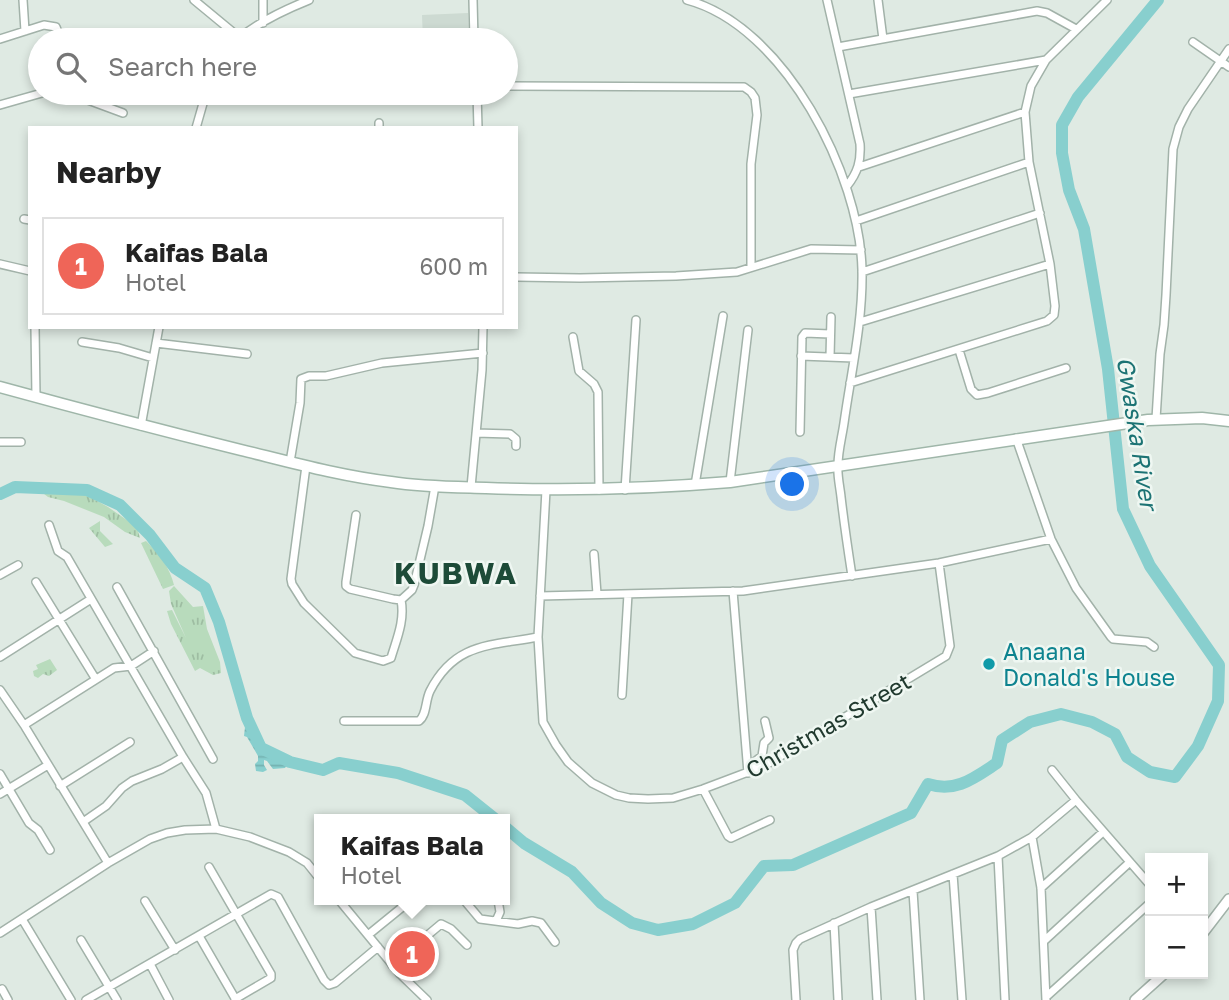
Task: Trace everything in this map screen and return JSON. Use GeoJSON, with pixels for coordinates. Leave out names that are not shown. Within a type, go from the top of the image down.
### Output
{"type":"FeatureCollection","features":[{"type":"Feature","properties":{"kind":"main road"},"geometry":{"type":"LineString","coordinates":[[0,387],[141,426],[306,466],[391,482],[471,488],[599,490],[730,482],[1156,419],[1202,418],[1229,421]]}},
{"type":"Feature","properties":{"kind":"street"},"geometry":{"type":"LineString","coordinates":[[23,0],[25,31]]}},
{"type":"Feature","properties":{"kind":"street"},"geometry":{"type":"LineString","coordinates":[[194,0],[226,28]]}},
{"type":"Feature","properties":{"kind":"street"},"geometry":{"type":"LineString","coordinates":[[263,0],[263,23]]}},
{"type":"Feature","properties":{"kind":"street"},"geometry":{"type":"LineString","coordinates":[[255,28],[283,11],[309,0]]}},
{"type":"Feature","properties":{"kind":"street"},"geometry":{"type":"LineString","coordinates":[[473,0],[474,28]]}},
{"type":"Feature","properties":{"kind":"street"},"geometry":{"type":"LineString","coordinates":[[687,0],[704,3],[746,31],[760,44],[790,79],[806,103],[847,186],[856,221],[862,272],[860,322],[838,466],[852,576]]}},
{"type":"Feature","properties":{"kind":"street"},"geometry":{"type":"LineString","coordinates":[[827,0],[860,144],[859,167],[847,186]]}},
{"type":"Feature","properties":{"kind":"street"},"geometry":{"type":"LineString","coordinates":[[878,0],[883,39]]}},
{"type":"Feature","properties":{"kind":"street"},"geometry":{"type":"LineString","coordinates":[[850,383],[1047,321],[1054,315],[1050,264],[1030,162],[1025,112],[1031,86],[1045,60],[1107,0]]}},
{"type":"Feature","properties":{"kind":"street"},"geometry":{"type":"LineString","coordinates":[[838,47],[1037,11],[1047,13],[1076,29]]}},
{"type":"Feature","properties":{"kind":"street"},"geometry":{"type":"LineString","coordinates":[[34,28],[50,25],[56,28]]}},
{"type":"Feature","properties":{"kind":"street"},"geometry":{"type":"LineString","coordinates":[[0,38],[28,30]]}},
{"type":"Feature","properties":{"kind":"street"},"geometry":{"type":"LineString","coordinates":[[1194,42],[1229,67]]}},
{"type":"Feature","properties":{"kind":"street"},"geometry":{"type":"LineString","coordinates":[[1156,419],[1166,305],[1173,149],[1179,127],[1188,109],[1229,50]]}},
{"type":"Feature","properties":{"kind":"street"},"geometry":{"type":"LineString","coordinates":[[849,94],[1045,60]]}},
{"type":"Feature","properties":{"kind":"street"},"geometry":{"type":"LineString","coordinates":[[518,86],[744,87],[751,92],[755,98],[757,116],[751,164],[751,266]]}},
{"type":"Feature","properties":{"kind":"street"},"geometry":{"type":"LineString","coordinates":[[0,106],[28,97]]}},
{"type":"Feature","properties":{"kind":"street"},"geometry":{"type":"LineString","coordinates":[[102,105],[124,113]]}},
{"type":"Feature","properties":{"kind":"street"},"geometry":{"type":"LineString","coordinates":[[198,126],[203,105]]}},
{"type":"Feature","properties":{"kind":"street"},"geometry":{"type":"LineString","coordinates":[[477,105],[478,126]]}},
{"type":"Feature","properties":{"kind":"street"},"geometry":{"type":"LineString","coordinates":[[859,167],[1025,112]]}},
{"type":"Feature","properties":{"kind":"street"},"geometry":{"type":"LineString","coordinates":[[856,221],[1030,162]]}},
{"type":"Feature","properties":{"kind":"street"},"geometry":{"type":"LineString","coordinates":[[862,272],[1040,213]]}},
{"type":"Feature","properties":{"kind":"street"},"geometry":{"type":"LineString","coordinates":[[518,277],[676,276],[737,272],[811,249],[861,250]]}},
{"type":"Feature","properties":{"kind":"street"},"geometry":{"type":"LineString","coordinates":[[0,264],[28,271]]}},
{"type":"Feature","properties":{"kind":"street"},"geometry":{"type":"LineString","coordinates":[[860,322],[1050,264]]}},
{"type":"Feature","properties":{"kind":"street"},"geometry":{"type":"LineString","coordinates":[[695,485],[723,316]]}},
{"type":"Feature","properties":{"kind":"street"},"geometry":{"type":"LineString","coordinates":[[830,357],[831,317]]}},
{"type":"Feature","properties":{"kind":"street"},"geometry":{"type":"LineString","coordinates":[[625,489],[636,320]]}},
{"type":"Feature","properties":{"kind":"street"},"geometry":{"type":"LineString","coordinates":[[35,329],[36,397]]}},
{"type":"Feature","properties":{"kind":"street"},"geometry":{"type":"LineString","coordinates":[[141,426],[159,329]]}},
{"type":"Feature","properties":{"kind":"street"},"geometry":{"type":"LineString","coordinates":[[471,488],[483,329]]}},
{"type":"Feature","properties":{"kind":"street"},"geometry":{"type":"LineString","coordinates":[[730,482],[748,330]]}},
{"type":"Feature","properties":{"kind":"street"},"geometry":{"type":"LineString","coordinates":[[800,432],[802,337],[805,333],[830,334]]}},
{"type":"Feature","properties":{"kind":"street"},"geometry":{"type":"LineString","coordinates":[[573,337],[579,371],[594,384],[598,392],[599,490]]}},
{"type":"Feature","properties":{"kind":"street"},"geometry":{"type":"LineString","coordinates":[[82,342],[119,348],[153,358]]}},
{"type":"Feature","properties":{"kind":"street"},"geometry":{"type":"LineString","coordinates":[[156,343],[247,354]]}},
{"type":"Feature","properties":{"kind":"street"},"geometry":{"type":"LineString","coordinates":[[959,350],[971,389],[977,395],[1066,368]]}},
{"type":"Feature","properties":{"kind":"street"},"geometry":{"type":"LineString","coordinates":[[290,462],[300,403],[300,381],[304,377],[326,376],[382,363],[483,353]]}},
{"type":"Feature","properties":{"kind":"street"},"geometry":{"type":"LineString","coordinates":[[801,356],[854,358]]}},
{"type":"Feature","properties":{"kind":"street"},"geometry":{"type":"LineString","coordinates":[[476,433],[510,434],[516,439],[516,446]]}},
{"type":"Feature","properties":{"kind":"street"},"geometry":{"type":"LineString","coordinates":[[1016,439],[1051,539],[1076,588],[1113,639],[1147,642],[1154,647]]}},
{"type":"Feature","properties":{"kind":"street"},"geometry":{"type":"LineString","coordinates":[[0,442],[21,442]]}},
{"type":"Feature","properties":{"kind":"street"},"geometry":{"type":"LineString","coordinates":[[306,466],[290,579],[304,603],[355,653],[383,661],[391,658],[402,622],[401,600]]}},
{"type":"Feature","properties":{"kind":"street"},"geometry":{"type":"LineString","coordinates":[[356,515],[346,586],[401,600],[414,585],[435,486]]}},
{"type":"Feature","properties":{"kind":"street","name":"Christmas Street"},"geometry":{"type":"LineString","coordinates":[[547,490],[538,637],[542,723],[561,754],[582,775],[603,790],[629,798],[661,800],[683,796],[780,757],[946,656],[950,646],[939,563]]}},
{"type":"Feature","properties":{"kind":"street"},"geometry":{"type":"LineString","coordinates":[[48,525],[58,551],[66,557],[206,793],[216,829]]}},
{"type":"Feature","properties":{"kind":"street"},"geometry":{"type":"LineString","coordinates":[[540,596],[743,591],[939,563],[1051,539]]}},
{"type":"Feature","properties":{"kind":"street"},"geometry":{"type":"LineString","coordinates":[[594,554],[597,594]]}},
{"type":"Feature","properties":{"kind":"street"},"geometry":{"type":"LineString","coordinates":[[0,575],[18,565]]}},
{"type":"Feature","properties":{"kind":"street"},"geometry":{"type":"LineString","coordinates":[[36,582],[95,678]]}},
{"type":"Feature","properties":{"kind":"street"},"geometry":{"type":"LineString","coordinates":[[117,587],[213,759]]}},
{"type":"Feature","properties":{"kind":"street"},"geometry":{"type":"LineString","coordinates":[[733,591],[748,770]]}},
{"type":"Feature","properties":{"kind":"street"},"geometry":{"type":"LineString","coordinates":[[622,695],[628,594]]}},
{"type":"Feature","properties":{"kind":"street"},"geometry":{"type":"LineString","coordinates":[[0,657],[91,599]]}},
{"type":"Feature","properties":{"kind":"street"},"geometry":{"type":"LineString","coordinates":[[344,721],[419,721],[423,719],[425,703],[436,680],[457,657],[474,649],[538,637]]}},
{"type":"Feature","properties":{"kind":"street"},"geometry":{"type":"LineString","coordinates":[[24,725],[95,678],[114,668],[131,666],[154,651]]}},
{"type":"Feature","properties":{"kind":"street"},"geometry":{"type":"LineString","coordinates":[[0,690],[108,863]]}},
{"type":"Feature","properties":{"kind":"street"},"geometry":{"type":"LineString","coordinates":[[748,770],[762,756],[764,743],[769,738],[765,721]]}},
{"type":"Feature","properties":{"kind":"street"},"geometry":{"type":"LineString","coordinates":[[60,786],[130,742]]}},
{"type":"Feature","properties":{"kind":"street"},"geometry":{"type":"LineString","coordinates":[[83,822],[106,806],[132,781],[183,757]]}},
{"type":"Feature","properties":{"kind":"street"},"geometry":{"type":"LineString","coordinates":[[0,794],[48,765]]}},
{"type":"Feature","properties":{"kind":"street"},"geometry":{"type":"LineString","coordinates":[[1052,770],[1145,879]]}},
{"type":"Feature","properties":{"kind":"street"},"geometry":{"type":"LineString","coordinates":[[0,774],[29,823],[38,830],[50,849]]}},
{"type":"Feature","properties":{"kind":"street"},"geometry":{"type":"LineString","coordinates":[[703,789],[731,838],[770,820]]}},
{"type":"Feature","properties":{"kind":"street"},"geometry":{"type":"LineString","coordinates":[[796,1000],[794,946],[800,939],[998,856],[1032,837],[1076,800]]}},
{"type":"Feature","properties":{"kind":"street"},"geometry":{"type":"LineString","coordinates":[[0,933],[108,863],[150,839],[167,833],[216,829],[250,836],[289,852],[307,863],[314,872]]}},
{"type":"Feature","properties":{"kind":"street"},"geometry":{"type":"LineString","coordinates":[[1041,888],[1103,832]]}},
{"type":"Feature","properties":{"kind":"street"},"geometry":{"type":"LineString","coordinates":[[1032,837],[1041,888],[1046,999]]}},
{"type":"Feature","properties":{"kind":"street"},"geometry":{"type":"LineString","coordinates":[[998,856],[1005,1000]]}},
{"type":"Feature","properties":{"kind":"street"},"geometry":{"type":"LineString","coordinates":[[1044,941],[1130,862]]}},
{"type":"Feature","properties":{"kind":"street"},"geometry":{"type":"LineString","coordinates":[[199,936],[235,999],[272,976],[209,867]]}},
{"type":"Feature","properties":{"kind":"street"},"geometry":{"type":"LineString","coordinates":[[953,874],[962,1000]]}},
{"type":"Feature","properties":{"kind":"street"},"geometry":{"type":"LineString","coordinates":[[913,891],[920,1000]]}},
{"type":"Feature","properties":{"kind":"street"},"geometry":{"type":"LineString","coordinates":[[86,1000],[271,894],[278,897],[328,985],[378,947]]}},
{"type":"Feature","properties":{"kind":"street"},"geometry":{"type":"LineString","coordinates":[[1208,926],[1229,899]]}},
{"type":"Feature","properties":{"kind":"street"},"geometry":{"type":"LineString","coordinates":[[145,901],[175,950]]}},
{"type":"Feature","properties":{"kind":"street"},"geometry":{"type":"LineString","coordinates":[[343,905],[392,965],[427,1000]]}},
{"type":"Feature","properties":{"kind":"street"},"geometry":{"type":"LineString","coordinates":[[368,935],[405,905]]}},
{"type":"Feature","properties":{"kind":"street"},"geometry":{"type":"LineString","coordinates":[[468,905],[481,919],[518,924],[532,921],[541,923],[555,943]]}},
{"type":"Feature","properties":{"kind":"street"},"geometry":{"type":"LineString","coordinates":[[496,920],[500,912],[499,905]]}},
{"type":"Feature","properties":{"kind":"street"},"geometry":{"type":"LineString","coordinates":[[871,907],[877,1000]]}},
{"type":"Feature","properties":{"kind":"street"},"geometry":{"type":"LineString","coordinates":[[1046,999],[1145,908]]}},
{"type":"Feature","properties":{"kind":"street"},"geometry":{"type":"LineString","coordinates":[[22,919],[71,1000]]}},
{"type":"Feature","properties":{"kind":"street"},"geometry":{"type":"LineString","coordinates":[[834,923],[838,1000]]}},
{"type":"Feature","properties":{"kind":"street"},"geometry":{"type":"LineString","coordinates":[[392,965],[442,924],[467,945]]}},
{"type":"Feature","properties":{"kind":"street"},"geometry":{"type":"LineString","coordinates":[[82,940],[117,1000]]}},
{"type":"Feature","properties":{"kind":"street"},"geometry":{"type":"LineString","coordinates":[[150,964],[169,1000]]}},
{"type":"Feature","properties":{"kind":"street"},"geometry":{"type":"LineString","coordinates":[[1135,1000],[1158,979]]}},
{"type":"Feature","properties":{"kind":"street"},"geometry":{"type":"LineString","coordinates":[[2,989],[8,1000]]}},
{"type":"Feature","properties":{"kind":"shaded area"},"geometry":{"type":"Polygon","coordinates":[[[468,13],[469,28],[423,28],[422,15],[468,13]]]}},
{"type":"Feature","properties":{"kind":"green space"},"geometry":{"type":"Polygon","coordinates":[[[39,490],[83,493],[137,527],[140,538],[125,532],[104,517],[48,497],[39,490]]]}},
{"type":"Feature","properties":{"kind":"green space"},"geometry":{"type":"Polygon","coordinates":[[[100,521],[100,531],[113,544],[105,547],[89,528],[100,521]]]}},
{"type":"Feature","properties":{"kind":"green space"},"geometry":{"type":"Polygon","coordinates":[[[146,541],[163,561],[174,585],[163,589],[141,543],[146,541]]]}},
{"type":"Feature","properties":{"kind":"green space"},"geometry":{"type":"Polygon","coordinates":[[[174,586],[193,607],[203,606],[207,629],[220,662],[221,673],[213,675],[200,668],[195,671],[167,611],[172,610],[186,638],[171,604],[169,591],[174,586]]]}},
{"type":"Feature","properties":{"kind":"green space"},"geometry":{"type":"Polygon","coordinates":[[[50,659],[57,670],[49,676],[34,676],[33,671],[38,669],[36,665],[50,659]]]}},
{"type":"Feature","properties":{"kind":"water"},"geometry":{"type":"Polygon","coordinates":[[[248,725],[261,750],[289,762],[285,768],[273,769],[264,760],[267,770],[256,771],[258,756],[244,736],[245,727],[248,725]]]}},
{"type":"Feature","properties":{"kind":"waterway","name":"Gwaska River"},"geometry":{"type":"LineString","coordinates":[[510,831],[524,843],[572,872],[601,903],[632,923],[658,930],[693,924],[735,903],[764,866],[793,865],[911,813],[928,784],[947,787],[980,774],[997,763],[1002,740],[1030,722],[1061,714],[1092,722],[1115,734],[1127,757],[1150,772],[1175,777],[1198,746],[1218,701],[1219,665],[1150,566],[1123,509],[1108,369],[1084,229],[1069,190],[1062,153],[1062,125],[1078,97],[1158,0]]}},
{"type":"Feature","properties":{"kind":"waterway","name":"Gwaska River"},"geometry":{"type":"LineString","coordinates":[[0,494],[15,487],[87,490],[120,505],[150,535],[175,568],[205,588],[219,622],[247,718],[261,748],[290,762],[323,770],[339,763],[398,773],[465,795],[489,814]]}},
{"type":"Feature","properties":{"kind":"place","name":"Anaana Donald's House"},"geometry":{"type":"Point","coordinates":[989,664]}},
{"type":"Feature","properties":{"kind":"place","name":"Kaifas Bala"},"geometry":{"type":"Point","coordinates":[412,954]}},
{"type":"Feature","properties":{"kind":"district","name":"KUBWA"},"geometry":{"type":"Point","coordinates":[456,573]}}]}
